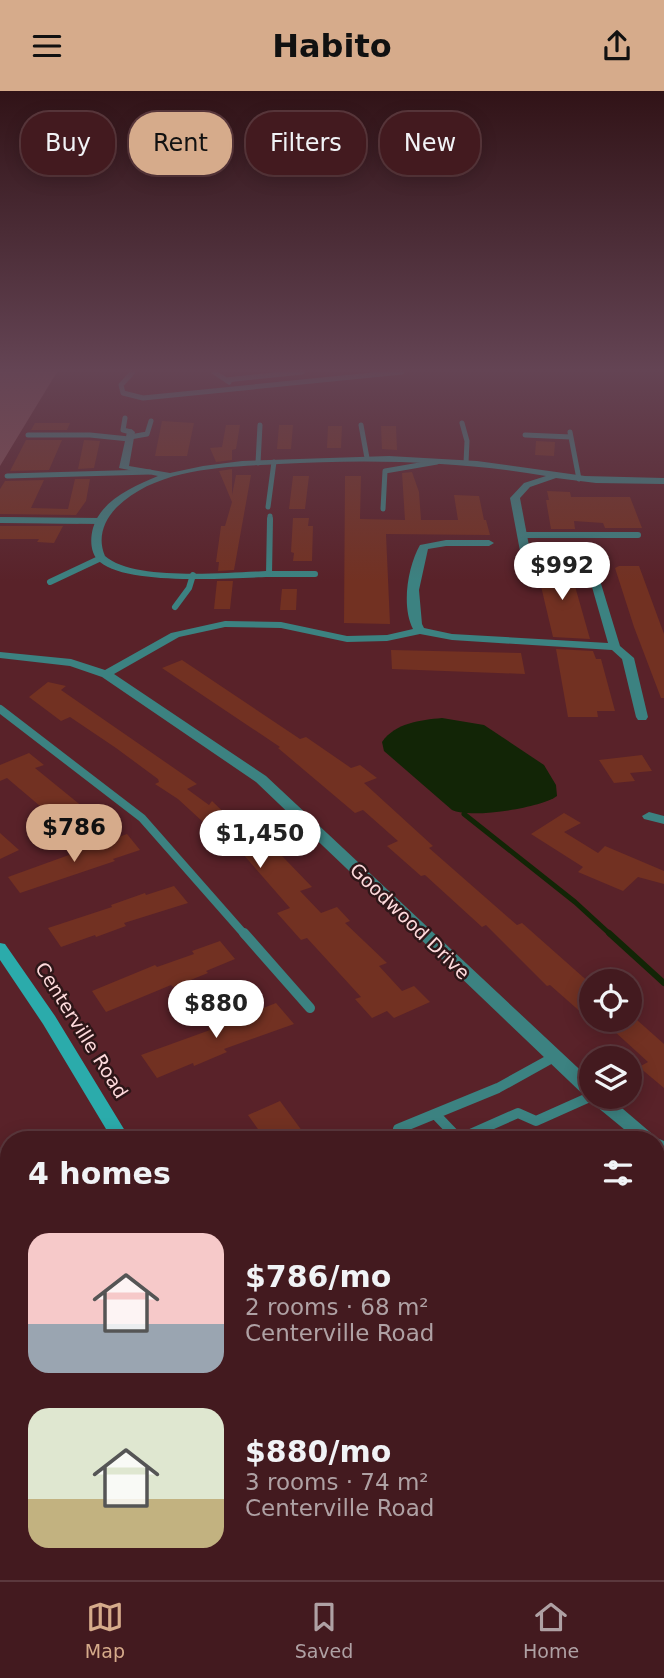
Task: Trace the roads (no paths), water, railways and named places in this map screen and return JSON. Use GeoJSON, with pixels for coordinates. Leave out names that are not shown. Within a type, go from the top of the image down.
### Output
{"type":"FeatureCollection","features":[{"type":"Feature","properties":{"kind":"main road","name":"Centerville Road"},"geometry":{"type":"LineString","coordinates":[[0,948],[49,1020],[116,1131]]}},
{"type":"Feature","properties":{"kind":"street"},"geometry":{"type":"LineString","coordinates":[[129,441],[124,468],[168,475]]}},
{"type":"Feature","properties":{"kind":"street"},"geometry":{"type":"LineString","coordinates":[[270,574],[193,575],[129,569],[101,558],[96,550],[96,537],[114,504],[126,495],[168,475],[197,469],[367,458],[505,466],[577,479]]}},
{"type":"Feature","properties":{"kind":"street"},"geometry":{"type":"LineString","coordinates":[[525,551],[515,498],[523,487],[545,479],[664,481]]}},
{"type":"Feature","properties":{"kind":"street"},"geometry":{"type":"LineString","coordinates":[[420,631],[413,617],[423,549],[437,544],[489,543]]}},
{"type":"Feature","properties":{"kind":"street"},"geometry":{"type":"LineString","coordinates":[[591,566],[615,647],[628,658],[642,717]]}},
{"type":"Feature","properties":{"kind":"street"},"geometry":{"type":"LineString","coordinates":[[106,674],[175,635],[225,624],[281,625],[327,637],[370,639],[420,631],[452,637],[615,647]]}},
{"type":"Feature","properties":{"kind":"street","name":"Goodwood Drive"},"geometry":{"type":"LineString","coordinates":[[0,655],[71,663],[106,674],[261,779],[579,1081]]}},
{"type":"Feature","properties":{"kind":"street"},"geometry":{"type":"LineString","coordinates":[[612,1109],[638,1131]]}},
{"type":"Feature","properties":{"kind":"lane"},"geometry":{"type":"LineString","coordinates":[[258,463],[259,441]]}},
{"type":"Feature","properties":{"kind":"lane"},"geometry":{"type":"LineString","coordinates":[[364,441],[367,458]]}},
{"type":"Feature","properties":{"kind":"lane"},"geometry":{"type":"LineString","coordinates":[[466,463],[467,441]]}},
{"type":"Feature","properties":{"kind":"lane"},"geometry":{"type":"LineString","coordinates":[[571,441],[577,479]]}},
{"type":"Feature","properties":{"kind":"lane"},"geometry":{"type":"LineString","coordinates":[[383,509],[385,471],[442,461]]}},
{"type":"Feature","properties":{"kind":"lane"},"geometry":{"type":"LineString","coordinates":[[268,507],[274,462]]}},
{"type":"Feature","properties":{"kind":"lane"},"geometry":{"type":"LineString","coordinates":[[7,476],[150,472]]}},
{"type":"Feature","properties":{"kind":"lane"},"geometry":{"type":"LineString","coordinates":[[270,516],[270,574],[315,574]]}},
{"type":"Feature","properties":{"kind":"lane"},"geometry":{"type":"LineString","coordinates":[[0,520],[103,521]]}},
{"type":"Feature","properties":{"kind":"lane"},"geometry":{"type":"LineString","coordinates":[[522,535],[638,535]]}},
{"type":"Feature","properties":{"kind":"lane"},"geometry":{"type":"LineString","coordinates":[[50,582],[101,558]]}},
{"type":"Feature","properties":{"kind":"lane"},"geometry":{"type":"LineString","coordinates":[[175,607],[189,588],[193,575]]}},
{"type":"Feature","properties":{"kind":"lane"},"geometry":{"type":"LineString","coordinates":[[0,709],[142,818],[310,1008]]}},
{"type":"Feature","properties":{"kind":"lane"},"geometry":{"type":"LineString","coordinates":[[398,1129],[498,1088],[554,1057]]}},
{"type":"Feature","properties":{"kind":"lane"},"geometry":{"type":"LineString","coordinates":[[478,1131],[518,1114],[536,1121],[579,1100]]}},
{"type":"Feature","properties":{"kind":"lane"},"geometry":{"type":"LineString","coordinates":[[435,1114],[451,1131]]}},
{"type":"Feature","properties":{"kind":"waterway"},"geometry":{"type":"LineString","coordinates":[[464,814],[575,902],[611,935]]}},
{"type":"Feature","properties":{"kind":"waterway"},"geometry":{"type":"LineString","coordinates":[[609,933],[664,983]]}}]}
